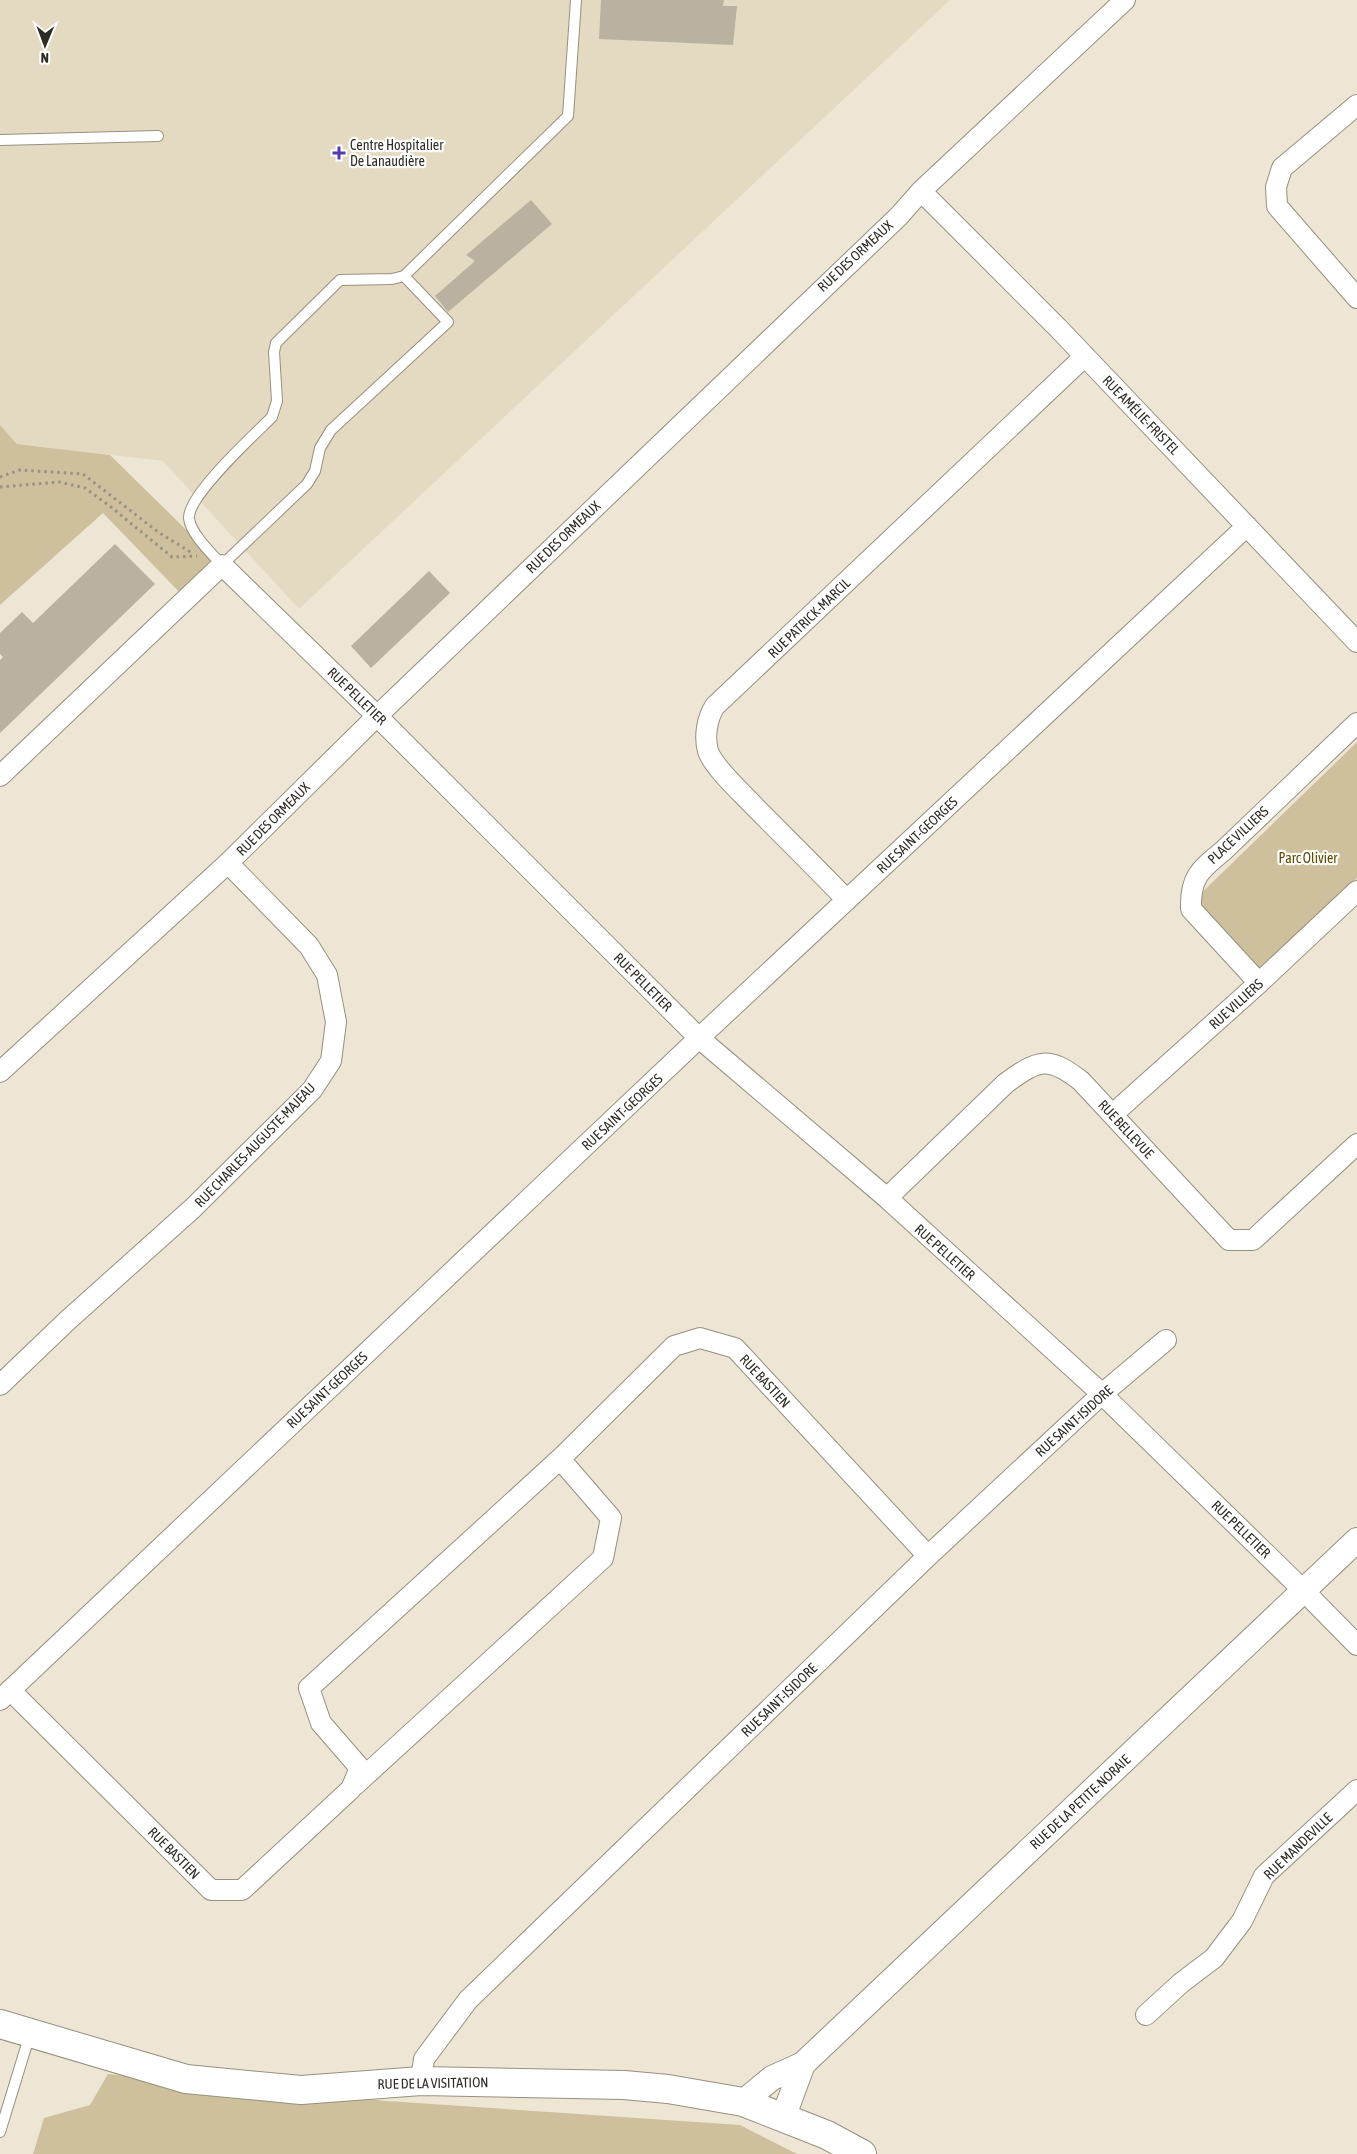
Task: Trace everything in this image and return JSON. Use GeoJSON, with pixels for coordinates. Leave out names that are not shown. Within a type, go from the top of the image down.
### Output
{"type":"FeatureCollection","features":[{"type":"Feature","properties":{"kind":"main road","name":"RUE DE LA VISITATION"},"geometry":{"type":"LineString","coordinates":[[0,2024],[186,2078],[301,2090],[421,2081],[624,2085],[668,2089],[743,2102],[827,2135],[862,2154]]}},
{"type":"Feature","properties":{"kind":"street","name":"RUE DES ORMEAUX"},"geometry":{"type":"LineString","coordinates":[[0,1072],[228,863],[377,716],[899,216],[922,191],[1125,0]]}},
{"type":"Feature","properties":{"kind":"street"},"geometry":{"type":"LineString","coordinates":[[1357,105],[1282,168],[1276,187],[1277,206],[1357,298]]}},
{"type":"Feature","properties":{"kind":"street","name":"RUE AMÉLIE-FRISTEL"},"geometry":{"type":"LineString","coordinates":[[922,191],[1084,356],[1357,642]]}},
{"type":"Feature","properties":{"kind":"street","name":"RUE PATRICK-MARCIL"},"geometry":{"type":"LineString","coordinates":[[847,900],[732,784],[714,761],[708,751],[707,725],[710,714],[715,706],[1084,356]]}},
{"type":"Feature","properties":{"kind":"street","name":"RUE SAINT-GEORGES"},"geometry":{"type":"LineString","coordinates":[[5,1695],[699,1038],[1247,526]]}},
{"type":"Feature","properties":{"kind":"street"},"geometry":{"type":"LineString","coordinates":[[0,776],[222,565]]}},
{"type":"Feature","properties":{"kind":"street","name":"RUE PELLETIER"},"geometry":{"type":"LineString","coordinates":[[222,565],[377,716],[699,1038],[887,1198],[1102,1394],[1357,1645]]}},
{"type":"Feature","properties":{"kind":"street","name":"PLACE VILLIERS"},"geometry":{"type":"LineString","coordinates":[[1259,983],[1191,909],[1190,894],[1195,880],[1200,870],[1223,851],[1357,723]]}},
{"type":"Feature","properties":{"kind":"street","name":"RUE CHARLES-AUGUSTE-MAJEAU"},"geometry":{"type":"LineString","coordinates":[[0,1385],[68,1320],[193,1208],[312,1090],[331,1061],[336,1022],[327,975],[309,946],[228,863]]}},
{"type":"Feature","properties":{"kind":"street","name":"RUE VILLIERS"},"geometry":{"type":"LineString","coordinates":[[1113,1114],[1357,892]]}},
{"type":"Feature","properties":{"kind":"street","name":"RUE BELLEVUE"},"geometry":{"type":"LineString","coordinates":[[887,1198],[1006,1083],[1036,1064],[1052,1064],[1065,1068],[1081,1081],[1229,1240],[1253,1240],[1357,1144]]}},
{"type":"Feature","properties":{"kind":"street","name":"RUE BASTIEN"},"geometry":{"type":"LineString","coordinates":[[351,1789],[360,1768],[321,1723],[309,1688],[560,1459],[674,1346],[700,1338],[735,1348],[928,1556]]}},
{"type":"Feature","properties":{"kind":"street","name":"RUE SAINT-ISIDORE"},"geometry":{"type":"LineString","coordinates":[[421,2081],[424,2059],[468,2000],[928,1556],[1102,1394],[1166,1340]]}},
{"type":"Feature","properties":{"kind":"street","name":"RUE BASTIEN"},"geometry":{"type":"LineString","coordinates":[[5,1695],[211,1890],[242,1890],[603,1558],[611,1518],[560,1459]]}},
{"type":"Feature","properties":{"kind":"street","name":"RUE DE LA PETITE-NORAIE"},"geometry":{"type":"LineString","coordinates":[[743,2102],[772,2078],[803,2064],[1357,1540]]}},
{"type":"Feature","properties":{"kind":"street","name":"RUE MANDEVILLE"},"geometry":{"type":"LineString","coordinates":[[1146,2015],[1181,1983],[1214,1958],[1242,1921],[1264,1876],[1357,1790]]}},
{"type":"Feature","properties":{"kind":"street","name":"RUE DE LA PETITE-NORAIE"},"geometry":{"type":"LineString","coordinates":[[783,2118],[803,2064]]}},
{"type":"Feature","properties":{"kind":"lane"},"geometry":{"type":"LineString","coordinates":[[404,276],[448,322],[331,430],[320,448],[315,471],[307,484],[222,565],[196,535],[189,518],[192,504],[202,489],[272,417],[277,401],[274,352],[276,343],[340,280],[392,279],[404,276],[568,116],[576,0]]}},
{"type":"Feature","properties":{"kind":"lane"},"geometry":{"type":"LineString","coordinates":[[0,140],[158,136]]}},
{"type":"Feature","properties":{"kind":"lane"},"geometry":{"type":"LineString","coordinates":[[0,2132],[30,2033]]}},
{"type":"Feature","properties":{"kind":"path"},"geometry":{"type":"LineString","coordinates":[[0,477],[20,470],[83,474],[158,532],[198,556],[222,565]]}},
{"type":"Feature","properties":{"kind":"path"},"geometry":{"type":"LineString","coordinates":[[0,487],[60,482],[85,488],[172,558],[198,556]]}},
{"type":"Feature","properties":{"kind":"shaded area"},"geometry":{"type":"Polygon","coordinates":[[[0,0],[950,0],[299,609],[163,461],[17,444],[0,425],[0,0]]]}},
{"type":"Feature","properties":{"kind":"green space"},"geometry":{"type":"Polygon","coordinates":[[[0,425],[17,444],[110,455],[222,565],[186,599],[103,513],[0,605],[0,425]]]}},
{"type":"Feature","properties":{"kind":"green space","name":"Parc Olivier"},"geometry":{"type":"Polygon","coordinates":[[[1357,742],[1357,878],[1261,972],[1192,902],[1357,742]]]}},
{"type":"Feature","properties":{"kind":"green space"},"geometry":{"type":"Polygon","coordinates":[[[108,2074],[387,2101],[740,2125],[797,2154],[33,2154],[44,2118],[90,2105],[108,2074]]]}},
{"type":"Feature","properties":{"kind":"building"},"geometry":{"type":"Polygon","coordinates":[[[601,0],[724,0],[723,6],[737,6],[733,45],[599,39],[601,0]]]}},
{"type":"Feature","properties":{"kind":"building"},"geometry":{"type":"Polygon","coordinates":[[[531,200],[552,224],[448,312],[435,296],[475,261],[466,255],[531,200]]]}},
{"type":"Feature","properties":{"kind":"building"},"geometry":{"type":"Polygon","coordinates":[[[115,544],[155,584],[0,733],[0,660],[3,657],[0,654],[0,633],[22,612],[33,623],[115,544]]]}},
{"type":"Feature","properties":{"kind":"building"},"geometry":{"type":"Polygon","coordinates":[[[429,571],[450,593],[371,668],[351,646],[429,571]]]}},
{"type":"Feature","properties":{"kind":"place","name":"Centre Hospitalier De Lanaudière"},"geometry":{"type":"Point","coordinates":[339,153]}}]}
